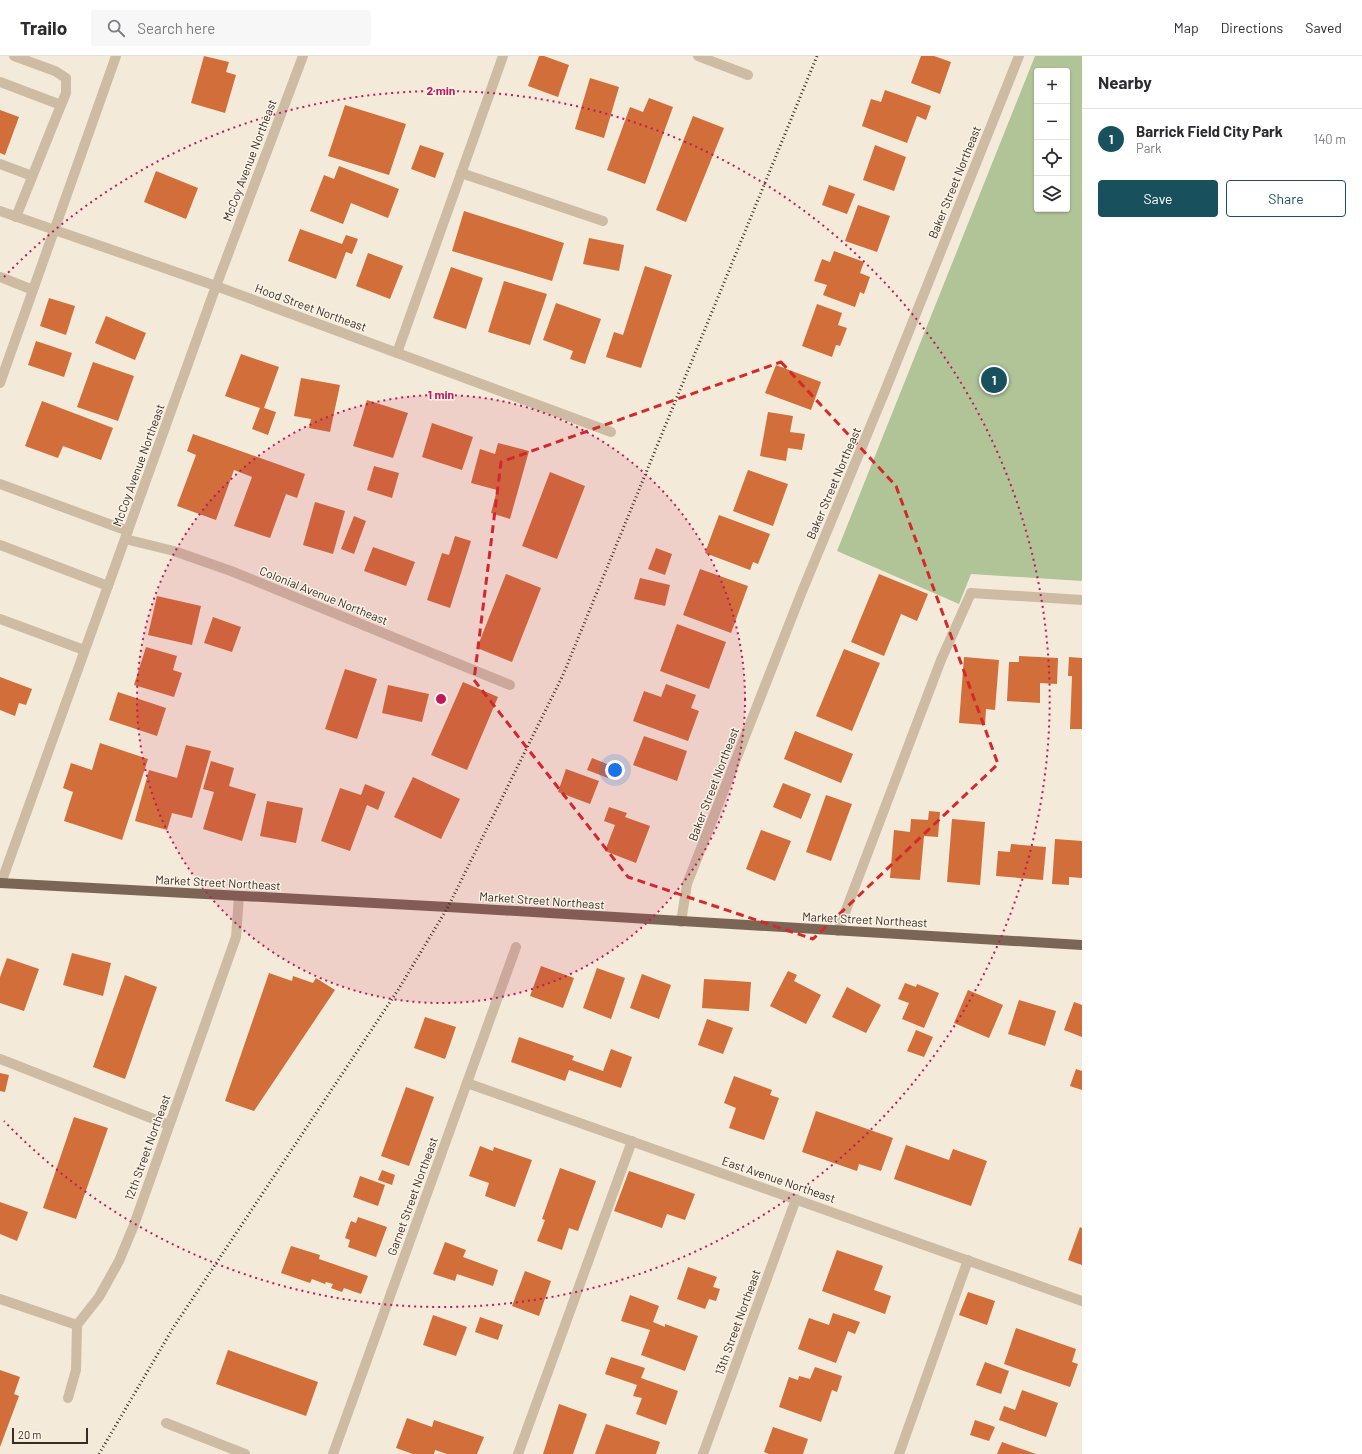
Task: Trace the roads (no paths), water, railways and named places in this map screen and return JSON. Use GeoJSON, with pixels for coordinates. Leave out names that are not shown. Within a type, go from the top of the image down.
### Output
{"type":"FeatureCollection","features":[{"type":"Feature","properties":{"kind":"main road","name":"Market Street Northeast"},"geometry":{"type":"LineString","coordinates":[[0,883],[448,907],[1082,945]]}},
{"type":"Feature","properties":{"kind":"street"},"geometry":{"type":"LineString","coordinates":[[14,56],[55,71],[66,78],[66,93],[16,217]]}},
{"type":"Feature","properties":{"kind":"street"},"geometry":{"type":"LineString","coordinates":[[0,383],[2,370],[34,290],[116,56]]}},
{"type":"Feature","properties":{"kind":"street","name":"McCoy Avenue Northeast"},"geometry":{"type":"LineString","coordinates":[[0,883],[216,286],[303,56]]}},
{"type":"Feature","properties":{"kind":"street"},"geometry":{"type":"LineString","coordinates":[[397,353],[502,56]]}},
{"type":"Feature","properties":{"kind":"street"},"geometry":{"type":"LineString","coordinates":[[698,56],[748,75]]}},
{"type":"Feature","properties":{"kind":"street","name":"Baker Street Northeast"},"geometry":{"type":"LineString","coordinates":[[681,922],[687,884],[690,876],[801,594],[886,391],[1019,56]]}},
{"type":"Feature","properties":{"kind":"street"},"geometry":{"type":"LineString","coordinates":[[0,82],[61,105]]}},
{"type":"Feature","properties":{"kind":"street"},"geometry":{"type":"LineString","coordinates":[[0,164],[32,176]]}},
{"type":"Feature","properties":{"kind":"street"},"geometry":{"type":"LineString","coordinates":[[461,173],[603,221]]}},
{"type":"Feature","properties":{"kind":"street","name":"Hood Street Northeast"},"geometry":{"type":"LineString","coordinates":[[0,211],[216,286],[611,432]]}},
{"type":"Feature","properties":{"kind":"street"},"geometry":{"type":"LineString","coordinates":[[0,277],[34,290]]}},
{"type":"Feature","properties":{"kind":"street","name":"Colonial Avenue Northeast"},"geometry":{"type":"LineString","coordinates":[[0,484],[127,535],[231,571],[510,685]]}},
{"type":"Feature","properties":{"kind":"street"},"geometry":{"type":"LineString","coordinates":[[0,545],[108,586]]}},
{"type":"Feature","properties":{"kind":"street"},"geometry":{"type":"LineString","coordinates":[[838,931],[941,660],[971,593],[1082,600]]}},
{"type":"Feature","properties":{"kind":"street"},"geometry":{"type":"LineString","coordinates":[[0,619],[84,650]]}},
{"type":"Feature","properties":{"kind":"street","name":"12th Street Northeast"},"geometry":{"type":"LineString","coordinates":[[77,1325],[99,1297],[119,1261],[134,1225],[236,937],[239,897]]}},
{"type":"Feature","properties":{"kind":"street","name":"Garnet Street Northeast"},"geometry":{"type":"LineString","coordinates":[[332,1454],[516,947]]}},
{"type":"Feature","properties":{"kind":"street"},"geometry":{"type":"LineString","coordinates":[[0,1059],[169,1124]]}},
{"type":"Feature","properties":{"kind":"street","name":"East Avenue Northeast"},"geometry":{"type":"LineString","coordinates":[[466,1083],[1082,1301]]}},
{"type":"Feature","properties":{"kind":"street"},"geometry":{"type":"LineString","coordinates":[[518,1454],[632,1141]]}},
{"type":"Feature","properties":{"kind":"street","name":"13th Street Northeast"},"geometry":{"type":"LineString","coordinates":[[703,1454],[796,1199]]}},
{"type":"Feature","properties":{"kind":"street"},"geometry":{"type":"LineString","coordinates":[[899,1454],[968,1260]]}},
{"type":"Feature","properties":{"kind":"street"},"geometry":{"type":"LineString","coordinates":[[0,1299],[77,1325],[76,1370],[68,1398]]}},
{"type":"Feature","properties":{"kind":"street"},"geometry":{"type":"LineString","coordinates":[[166,1423],[245,1454]]}},
{"type":"Feature","properties":{"kind":"railway"},"geometry":{"type":"LineString","coordinates":[[99,1454],[173,1328],[398,990],[448,907],[563,675],[817,56]]}},
{"type":"Feature","properties":{"kind":"place","name":"Barrick Field City Park"},"geometry":{"type":"Point","coordinates":[994,380]}}]}
